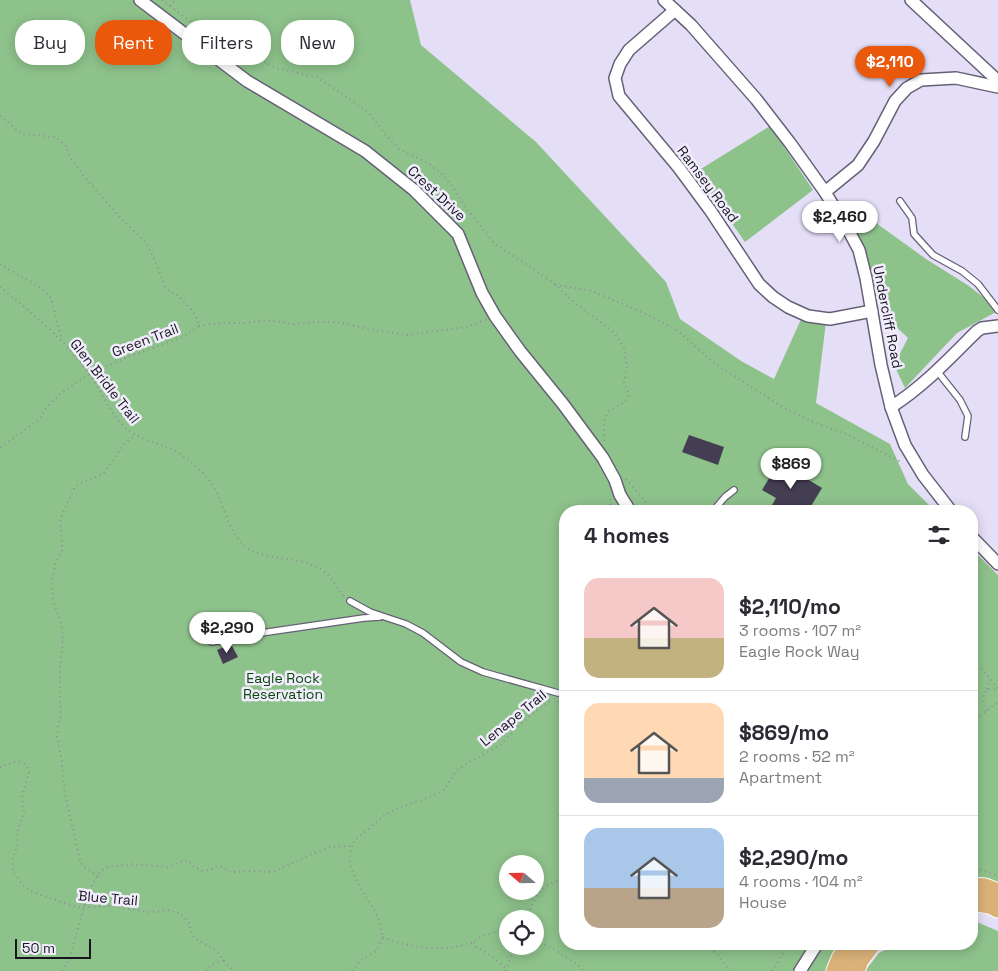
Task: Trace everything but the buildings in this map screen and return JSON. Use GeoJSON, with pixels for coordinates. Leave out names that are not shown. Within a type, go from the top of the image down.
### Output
{"type":"FeatureCollection","features":[{"type":"Feature","properties":{"kind":"main road"},"geometry":{"type":"LineString","coordinates":[[978,888],[998,893]]}},
{"type":"Feature","properties":{"kind":"main road"},"geometry":{"type":"LineString","coordinates":[[978,902],[990,904],[998,908]]}},
{"type":"Feature","properties":{"kind":"main road"},"geometry":{"type":"LineString","coordinates":[[836,971],[846,950]]}},
{"type":"Feature","properties":{"kind":"main road"},"geometry":{"type":"LineString","coordinates":[[855,971],[867,950]]}},
{"type":"Feature","properties":{"kind":"street","name":"Crest Drive"},"geometry":{"type":"LineString","coordinates":[[140,0],[247,81],[365,151],[414,190],[458,234],[482,293],[495,316],[603,458],[615,480],[621,505]]}},
{"type":"Feature","properties":{"kind":"street","name":"Undercliff Road"},"geometry":{"type":"LineString","coordinates":[[664,0],[692,25],[756,99],[825,192],[859,250],[891,407],[906,446],[920,472],[946,505]]}},
{"type":"Feature","properties":{"kind":"street"},"geometry":{"type":"LineString","coordinates":[[911,0],[998,82]]}},
{"type":"Feature","properties":{"kind":"street","name":"Ramsey Road"},"geometry":{"type":"LineString","coordinates":[[675,10],[629,50],[624,57],[615,78],[619,96],[684,175],[710,210],[759,284],[772,297],[808,316],[830,319],[872,311]]}},
{"type":"Feature","properties":{"kind":"street"},"geometry":{"type":"LineString","coordinates":[[825,192],[858,165],[874,141],[895,102],[907,88],[920,80],[956,78],[998,87]]}},
{"type":"Feature","properties":{"kind":"street"},"geometry":{"type":"LineString","coordinates":[[891,407],[937,371],[977,331],[982,328],[998,326]]}},
{"type":"Feature","properties":{"kind":"street","name":"Crest Drive"},"geometry":{"type":"LineString","coordinates":[[620,495],[626,505]]}},
{"type":"Feature","properties":{"kind":"street"},"geometry":{"type":"LineString","coordinates":[[978,543],[995,561]]}},
{"type":"Feature","properties":{"kind":"street"},"geometry":{"type":"LineString","coordinates":[[800,971],[813,950]]}},
{"type":"Feature","properties":{"kind":"lane"},"geometry":{"type":"LineString","coordinates":[[900,201],[912,218],[914,234],[933,255],[962,271],[978,284],[998,310]]}},
{"type":"Feature","properties":{"kind":"lane"},"geometry":{"type":"LineString","coordinates":[[937,371],[960,400],[968,416],[965,437]]}},
{"type":"Feature","properties":{"kind":"lane"},"geometry":{"type":"LineString","coordinates":[[719,505],[734,490]]}},
{"type":"Feature","properties":{"kind":"lane"},"geometry":{"type":"LineString","coordinates":[[350,601],[370,612],[415,628],[461,662],[483,672],[558,694]]}},
{"type":"Feature","properties":{"kind":"lane"},"geometry":{"type":"LineString","coordinates":[[212,642],[364,618],[384,617]]}},
{"type":"Feature","properties":{"kind":"path"},"geometry":{"type":"LineString","coordinates":[[170,6],[175,0]]}},
{"type":"Feature","properties":{"kind":"path","name":"Green Trail"},"geometry":{"type":"LineString","coordinates":[[0,116],[22,134],[56,137],[66,146],[69,156],[83,175],[148,246],[165,287],[177,295],[191,309],[200,326],[183,337],[89,374],[64,390],[46,408],[40,418],[0,448]]}},
{"type":"Feature","properties":{"kind":"path"},"geometry":{"type":"LineString","coordinates":[[0,264],[32,282],[51,298],[63,342]]}},
{"type":"Feature","properties":{"kind":"path"},"geometry":{"type":"LineString","coordinates":[[555,285],[592,290],[648,315],[678,331],[714,363],[784,408],[813,422],[849,435],[920,472]]}},
{"type":"Feature","properties":{"kind":"path","name":"Glen Bridle Trail"},"geometry":{"type":"LineString","coordinates":[[0,287],[63,342],[89,374],[115,416],[128,430],[135,435],[174,450],[208,478],[221,500],[229,524],[247,548],[273,557],[309,563],[315,566],[324,571],[338,590],[350,601]]}},
{"type":"Feature","properties":{"kind":"path"},"geometry":{"type":"LineString","coordinates":[[200,326],[265,320],[294,324],[336,322],[408,335],[466,327],[495,316]]}},
{"type":"Feature","properties":{"kind":"path"},"geometry":{"type":"LineString","coordinates":[[98,876],[83,866],[80,860],[64,794],[61,756],[57,737],[62,715],[60,674],[63,632],[53,601],[52,583],[55,564],[62,551],[61,518],[70,495],[75,487],[82,482],[103,474],[125,443],[135,435]]}},
{"type":"Feature","properties":{"kind":"path"},"geometry":{"type":"LineString","coordinates":[[622,475],[649,505]]}},
{"type":"Feature","properties":{"kind":"path"},"geometry":{"type":"LineString","coordinates":[[978,669],[982,669],[998,689]]}},
{"type":"Feature","properties":{"kind":"path"},"geometry":{"type":"LineString","coordinates":[[986,711],[983,695],[990,678]]}},
{"type":"Feature","properties":{"kind":"path"},"geometry":{"type":"LineString","coordinates":[[987,689],[998,689]]}},
{"type":"Feature","properties":{"kind":"path"},"geometry":{"type":"LineString","coordinates":[[558,694],[559,707]]}},
{"type":"Feature","properties":{"kind":"path","name":"Lenape Trail"},"geometry":{"type":"LineString","coordinates":[[351,846],[355,840],[385,815],[444,790],[456,771],[501,744],[527,718],[558,694]]}},
{"type":"Feature","properties":{"kind":"path"},"geometry":{"type":"LineString","coordinates":[[978,717],[998,702]]}},
{"type":"Feature","properties":{"kind":"path","name":"Blue Trail"},"geometry":{"type":"LineString","coordinates":[[0,768],[15,762],[22,762],[27,766],[29,772],[22,796],[24,812],[17,832],[18,844],[13,857],[14,873],[22,884],[31,891],[77,907],[114,906],[148,912],[167,910],[181,914],[190,924],[190,930],[194,938],[214,948],[233,971]]}},
{"type":"Feature","properties":{"kind":"path"},"geometry":{"type":"LineString","coordinates":[[62,971],[68,961],[92,885],[104,869],[111,866],[133,864],[167,867],[189,861],[194,868],[203,871],[212,870],[218,866],[230,872],[267,872],[282,868],[314,852],[332,846],[351,846],[349,857],[355,877],[366,900],[376,912],[383,937],[376,951],[364,958],[352,971]]}},
{"type":"Feature","properties":{"kind":"path"},"geometry":{"type":"LineString","coordinates":[[978,869],[998,876]]}},
{"type":"Feature","properties":{"kind":"path"},"geometry":{"type":"LineString","coordinates":[[529,910],[540,891],[559,880]]}},
{"type":"Feature","properties":{"kind":"path"},"geometry":{"type":"LineString","coordinates":[[383,937],[413,947],[445,948],[474,942],[490,933],[499,931]]}},
{"type":"Feature","properties":{"kind":"path"},"geometry":{"type":"LineString","coordinates":[[474,942],[476,946],[492,956],[506,970],[511,955]]}},
{"type":"Feature","properties":{"kind":"path"},"geometry":{"type":"LineString","coordinates":[[544,944],[584,971]]}},
{"type":"Feature","properties":{"kind":"path"},"geometry":{"type":"LineString","coordinates":[[713,950],[730,971]]}},
{"type":"Feature","properties":{"kind":"path"},"geometry":{"type":"LineString","coordinates":[[772,971],[786,950]]}},
{"type":"Feature","properties":{"kind":"path"},"geometry":{"type":"LineString","coordinates":[[206,971],[212,964],[224,960]]}},
{"type":"Feature","properties":{"kind":"green space","name":"Eagle Rock Reservation"},"geometry":{"type":"Polygon","coordinates":[[[0,0],[410,0],[421,45],[536,142],[666,282],[680,319],[741,361],[774,379],[802,317],[826,322],[816,403],[890,444],[908,484],[929,505],[559,505],[559,950],[846,950],[830,971],[0,971],[0,0]]]}},
{"type":"Feature","properties":{"kind":"green space"},"geometry":{"type":"Polygon","coordinates":[[[770,126],[813,190],[745,242],[696,172],[770,126]]]}},
{"type":"Feature","properties":{"kind":"green space"},"geometry":{"type":"Polygon","coordinates":[[[851,215],[865,215],[926,259],[969,286],[998,309],[998,311],[957,333],[905,388],[894,365],[908,338],[882,313],[851,215]]]}},
{"type":"Feature","properties":{"kind":"green space"},"geometry":{"type":"Polygon","coordinates":[[[978,555],[998,575],[998,894],[978,887],[978,555]]]}},
{"type":"Feature","properties":{"kind":"green space"},"geometry":{"type":"Polygon","coordinates":[[[978,922],[998,931],[998,971],[865,971],[879,953],[885,950],[978,950],[978,922]]]}}]}
